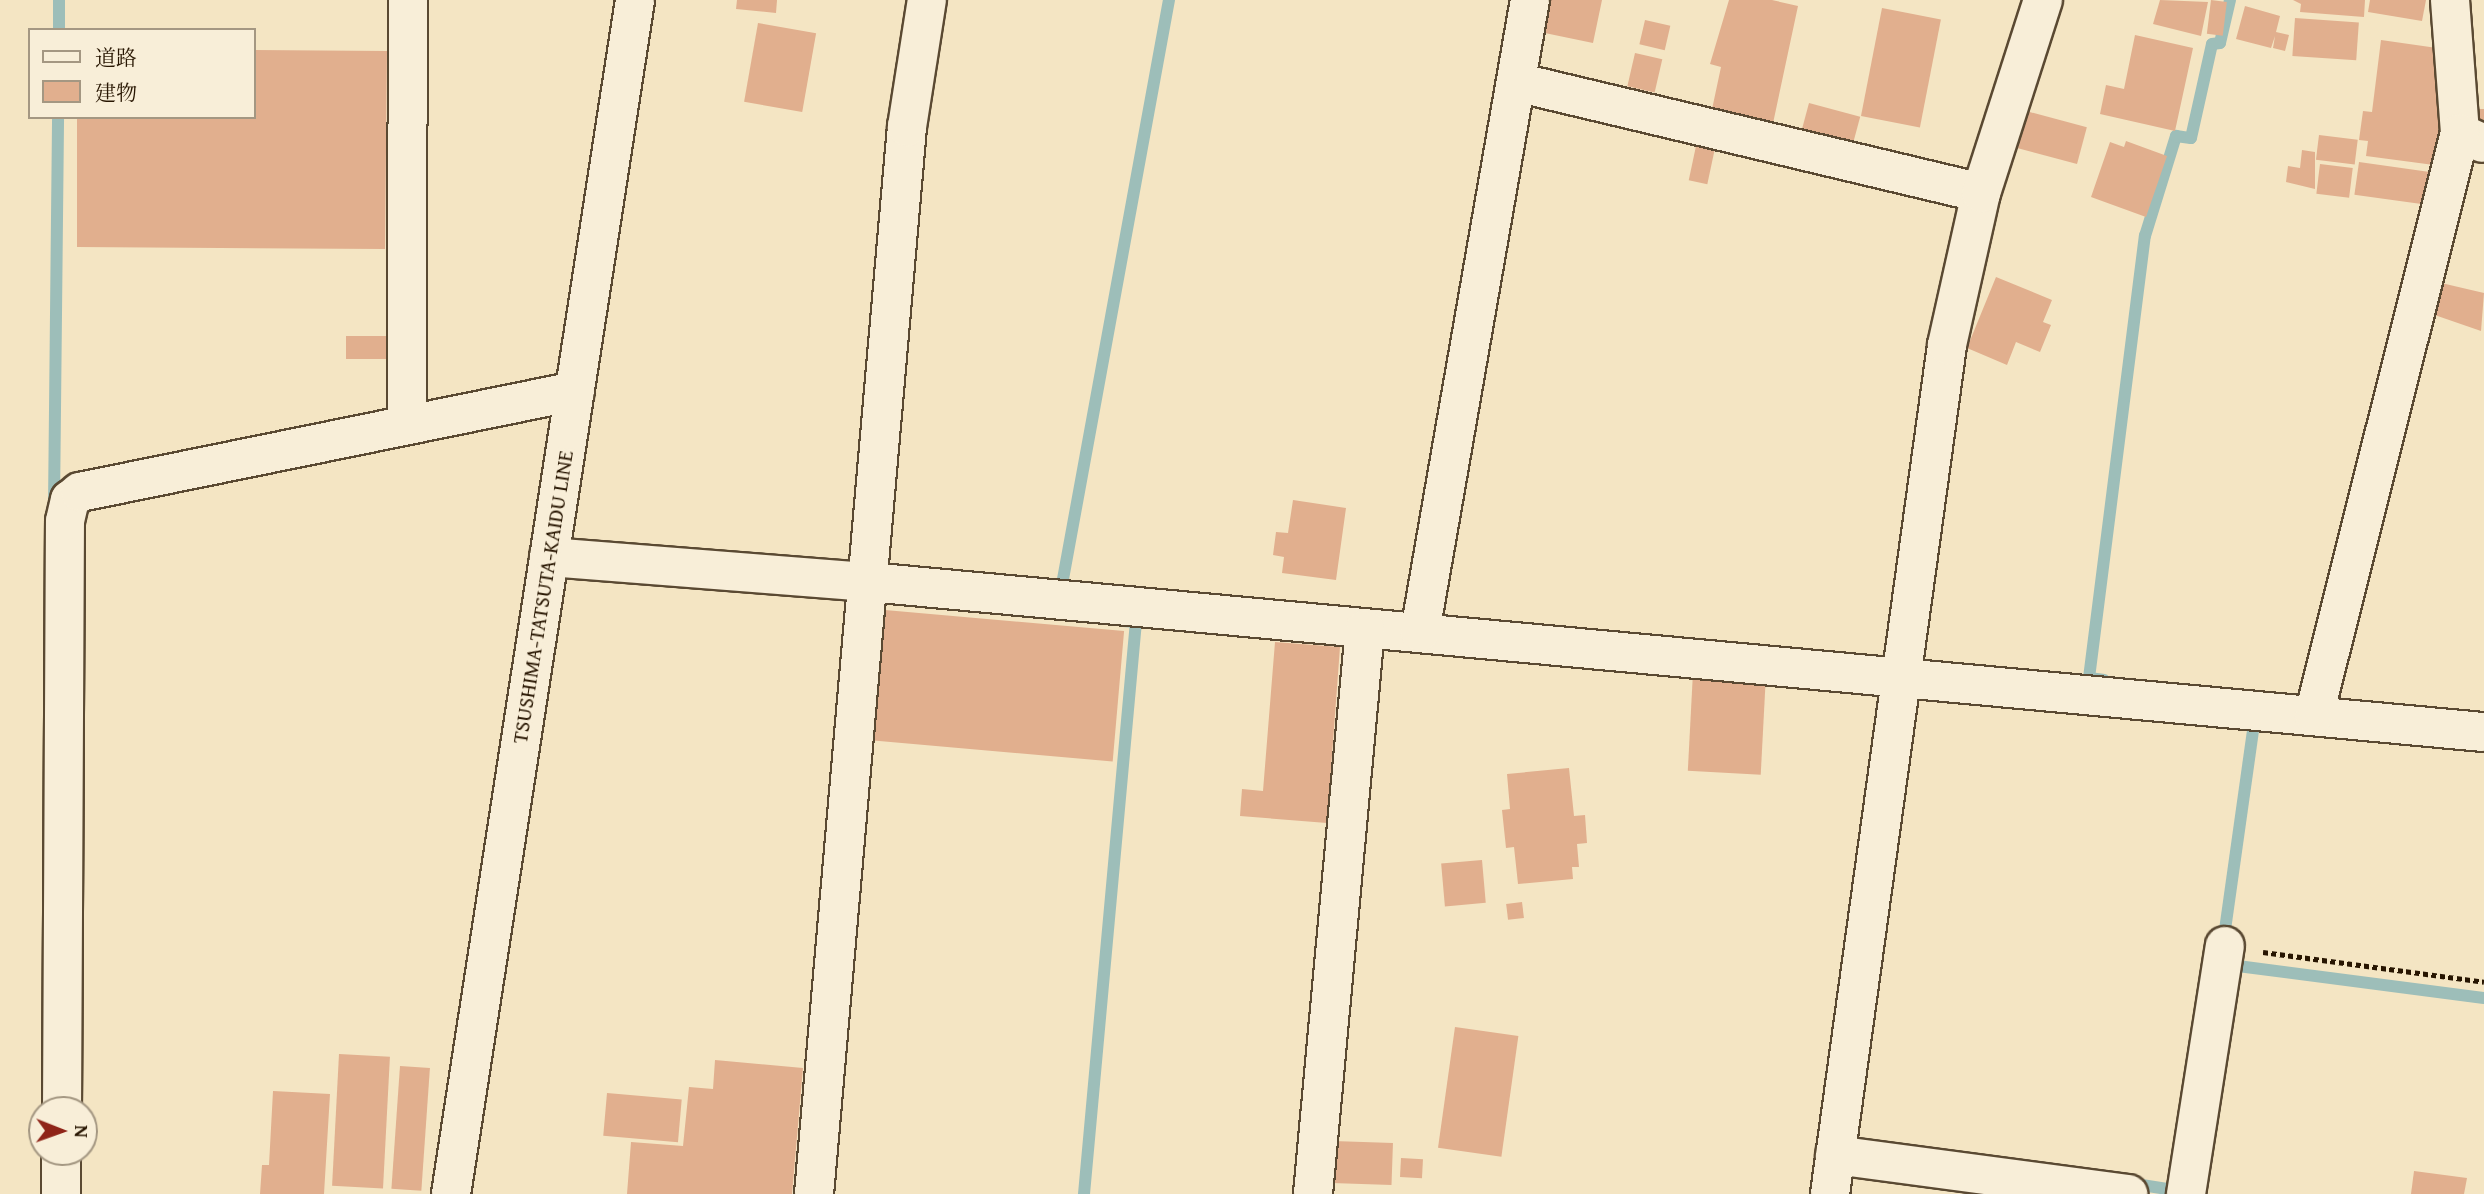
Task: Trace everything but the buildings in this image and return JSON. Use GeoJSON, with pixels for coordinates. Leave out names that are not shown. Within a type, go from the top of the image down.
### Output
{"type":"FeatureCollection","features":[{"type":"Feature","properties":{"kind":"street"},"geometry":{"type":"LineString","coordinates":[[407,425],[408,0]]}},
{"type":"Feature","properties":{"kind":"street","name":"TSUSHIMA-TATSUTA-KAIDU LINE"},"geometry":{"type":"LineString","coordinates":[[451,1194],[635,0]]}},
{"type":"Feature","properties":{"kind":"street"},"geometry":{"type":"LineString","coordinates":[[814,1194],[907,127],[927,0]]}},
{"type":"Feature","properties":{"kind":"street"},"geometry":{"type":"LineString","coordinates":[[1420,632],[1530,0]]}},
{"type":"Feature","properties":{"kind":"street"},"geometry":{"type":"LineString","coordinates":[[1830,1194],[1947,345],[1981,193],[2043,0]]}},
{"type":"Feature","properties":{"kind":"street"},"geometry":{"type":"LineString","coordinates":[[2314,715],[2472,139],[2449,0]]}},
{"type":"Feature","properties":{"kind":"street"},"geometry":{"type":"LineString","coordinates":[[1516,82],[1981,193]]}},
{"type":"Feature","properties":{"kind":"street"},"geometry":{"type":"LineString","coordinates":[[62,1096],[65,521],[70,500],[80,492],[575,391]]}},
{"type":"Feature","properties":{"kind":"street"},"geometry":{"type":"LineString","coordinates":[[549,557],[869,582],[2484,732]]}},
{"type":"Feature","properties":{"kind":"street"},"geometry":{"type":"LineString","coordinates":[[1313,1194],[1364,629]]}},
{"type":"Feature","properties":{"kind":"street"},"geometry":{"type":"LineString","coordinates":[[2186,1194],[2225,946]]}},
{"type":"Feature","properties":{"kind":"street"},"geometry":{"type":"LineString","coordinates":[[1835,1155],[1990,1185],[2128,1194]]}},
{"type":"Feature","properties":{"kind":"street"},"geometry":{"type":"LineString","coordinates":[[61,1166],[61,1194]]}},
{"type":"Feature","properties":{"kind":"path"},"geometry":{"type":"LineString","coordinates":[[2225,946],[2484,982]]}},
{"type":"Feature","properties":{"kind":"waterway"},"geometry":{"type":"LineString","coordinates":[[59,0],[59,28]]}},
{"type":"Feature","properties":{"kind":"waterway"},"geometry":{"type":"LineString","coordinates":[[1061,590],[1169,0]]}},
{"type":"Feature","properties":{"kind":"waterway"},"geometry":{"type":"LineString","coordinates":[[2104,680],[2089,678],[2145,236],[2176,136],[2191,138],[2212,44],[2220,43],[2230,0]]}},
{"type":"Feature","properties":{"kind":"waterway"},"geometry":{"type":"LineString","coordinates":[[54,505],[58,119]]}},
{"type":"Feature","properties":{"kind":"waterway"},"geometry":{"type":"LineString","coordinates":[[1084,1194],[1136,622],[1123,621]]}},
{"type":"Feature","properties":{"kind":"waterway"},"geometry":{"type":"LineString","coordinates":[[2224,937],[2254,723]]}},
{"type":"Feature","properties":{"kind":"waterway"},"geometry":{"type":"LineString","coordinates":[[2230,965],[2484,998]]}},
{"type":"Feature","properties":{"kind":"waterway"},"geometry":{"type":"LineString","coordinates":[[2129,1183],[2173,1190]]}}]}
